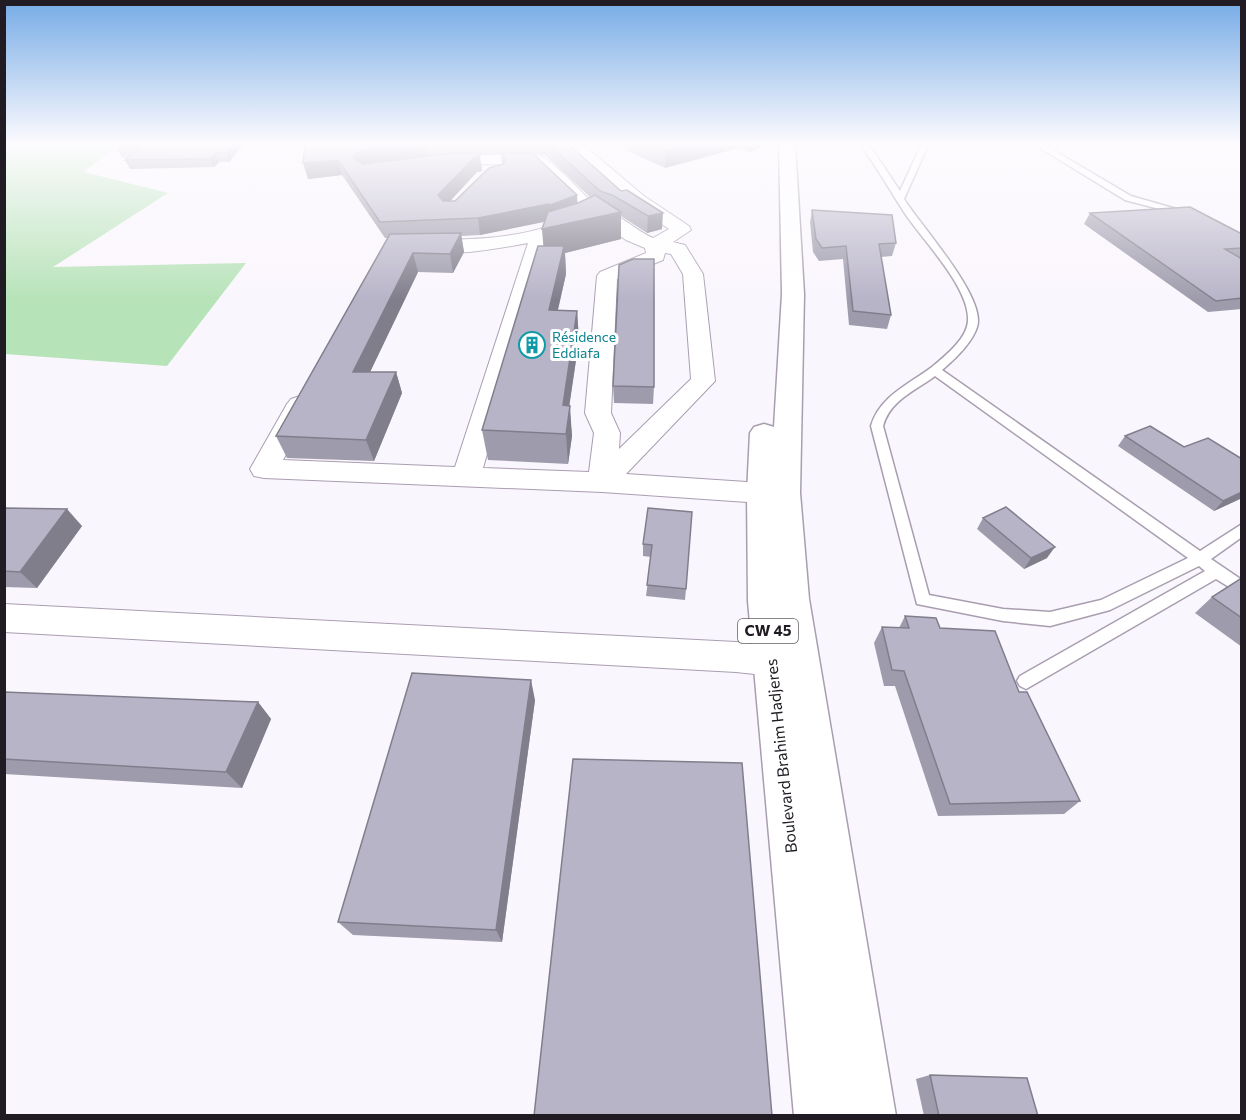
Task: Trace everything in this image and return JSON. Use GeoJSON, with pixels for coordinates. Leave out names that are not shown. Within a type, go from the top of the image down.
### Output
{"type":"FeatureCollection","features":[{"type":"Feature","properties":{"kind":"main road","name":"Boulevard Brahim Hadjeres"},"geometry":{"type":"LineString","coordinates":[[774,195],[774,290],[762,493],[765,601],[786,662],[822,1116]]}},
{"type":"Feature","properties":{"kind":"main road"},"geometry":{"type":"LineString","coordinates":[[789,195],[793,294],[785,493],[792,599],[786,662],[868,1116]]}},
{"type":"Feature","properties":{"kind":"street"},"geometry":{"type":"LineString","coordinates":[[574,195],[593,213],[604,215],[633,236],[654,245],[678,249],[693,274],[703,381],[602,482]]}},
{"type":"Feature","properties":{"kind":"street"},"geometry":{"type":"LineString","coordinates":[[632,195],[682,230],[654,245]]}},
{"type":"Feature","properties":{"kind":"street"},"geometry":{"type":"LineString","coordinates":[[399,246],[444,246],[540,234],[573,226],[593,213]]}},
{"type":"Feature","properties":{"kind":"street"},"geometry":{"type":"LineString","coordinates":[[466,477],[540,234]]}},
{"type":"Feature","properties":{"kind":"street"},"geometry":{"type":"LineString","coordinates":[[602,482],[607,432],[598,413],[607,276],[656,256],[654,245]]}},
{"type":"Feature","properties":{"kind":"street"},"geometry":{"type":"LineString","coordinates":[[309,387],[264,468],[602,482],[762,493]]}},
{"type":"Feature","properties":{"kind":"street"},"geometry":{"type":"LineString","coordinates":[[4,618],[786,662]]}},
{"type":"Feature","properties":{"kind":"lane"},"geometry":{"type":"LineString","coordinates":[[898,195],[957,280],[969,303],[974,322],[968,336],[936,371],[885,405],[878,415],[876,426],[922,600],[1002,615],[1050,619],[1104,606],[1198,560],[1242,530]]}},
{"type":"Feature","properties":{"kind":"lane"},"geometry":{"type":"LineString","coordinates":[[900,199],[902,195]]}},
{"type":"Feature","properties":{"kind":"lane"},"geometry":{"type":"LineString","coordinates":[[1123,195],[1198,218]]}},
{"type":"Feature","properties":{"kind":"lane"},"geometry":{"type":"LineString","coordinates":[[936,371],[1242,590]]}},
{"type":"Feature","properties":{"kind":"lane"},"geometry":{"type":"LineString","coordinates":[[1026,681],[1215,572]]}},
{"type":"Feature","properties":{"kind":"green space"},"geometry":{"type":"Polygon","coordinates":[[[5,195],[164,195],[53,267],[246,263],[167,366],[5,354],[5,195]]]}},
{"type":"Feature","properties":{"kind":"building"},"geometry":{"type":"Polygon","coordinates":[[[362,195],[438,195],[443,201],[455,201],[461,195],[576,195],[548,206],[549,204],[478,218],[380,222],[362,195]]]}},
{"type":"Feature","properties":{"kind":"building"},"geometry":{"type":"Polygon","coordinates":[[[595,195],[621,212],[542,229],[548,212],[595,195]]]}},
{"type":"Feature","properties":{"kind":"building"},"geometry":{"type":"Polygon","coordinates":[[[612,195],[635,195],[663,213],[648,216],[612,195]]]}},
{"type":"Feature","properties":{"kind":"building"},"geometry":{"type":"Polygon","coordinates":[[[1190,207],[1242,234],[1242,248],[1225,249],[1242,259],[1242,298],[1216,301],[1090,213],[1190,207]]]}},
{"type":"Feature","properties":{"kind":"building"},"geometry":{"type":"Polygon","coordinates":[[[812,210],[892,215],[896,243],[879,244],[891,315],[853,311],[846,246],[822,248],[816,239],[812,210]]]}},
{"type":"Feature","properties":{"kind":"building"},"geometry":{"type":"Polygon","coordinates":[[[461,233],[450,254],[413,253],[353,372],[396,372],[366,440],[276,436],[390,234],[461,233]]]}},
{"type":"Feature","properties":{"kind":"building"},"geometry":{"type":"Polygon","coordinates":[[[538,246],[564,246],[549,310],[577,311],[563,405],[570,406],[566,434],[482,430],[538,246]]]}},
{"type":"Feature","properties":{"kind":"building"},"geometry":{"type":"Polygon","coordinates":[[[633,259],[654,259],[654,387],[613,386],[619,265],[633,259]]]}},
{"type":"Feature","properties":{"kind":"building"},"geometry":{"type":"Polygon","coordinates":[[[1150,426],[1184,447],[1208,438],[1242,459],[1242,492],[1223,501],[1125,436],[1150,426]]]}},
{"type":"Feature","properties":{"kind":"building"},"geometry":{"type":"Polygon","coordinates":[[[1006,507],[1055,547],[1031,558],[983,518],[1006,507]]]}},
{"type":"Feature","properties":{"kind":"building"},"geometry":{"type":"Polygon","coordinates":[[[4,508],[67,509],[20,572],[4,571],[4,508]]]}},
{"type":"Feature","properties":{"kind":"building"},"geometry":{"type":"Polygon","coordinates":[[[648,508],[692,512],[686,589],[647,585],[652,545],[643,544],[648,508]]]}},
{"type":"Feature","properties":{"kind":"building"},"geometry":{"type":"Polygon","coordinates":[[[1240,579],[1242,580],[1242,618],[1212,597],[1240,579]]]}},
{"type":"Feature","properties":{"kind":"building"},"geometry":{"type":"Polygon","coordinates":[[[905,616],[936,618],[940,628],[995,631],[1019,692],[1027,692],[1080,801],[950,804],[904,671],[892,670],[882,627],[909,628],[905,616]]]}},
{"type":"Feature","properties":{"kind":"building"},"geometry":{"type":"Polygon","coordinates":[[[412,673],[531,680],[496,930],[338,922],[412,673]]]}},
{"type":"Feature","properties":{"kind":"building"},"geometry":{"type":"Polygon","coordinates":[[[4,692],[258,702],[226,772],[4,759],[4,692]]]}},
{"type":"Feature","properties":{"kind":"building"},"geometry":{"type":"Polygon","coordinates":[[[573,759],[742,763],[772,1116],[534,1116],[573,759]]]}},
{"type":"Feature","properties":{"kind":"building"},"geometry":{"type":"Polygon","coordinates":[[[930,1075],[1027,1078],[1038,1116],[939,1116],[930,1075]]]}},
{"type":"Feature","properties":{"kind":"place","name":"Résidence Eddiafa"},"geometry":{"type":"Point","coordinates":[532,345]}}]}
